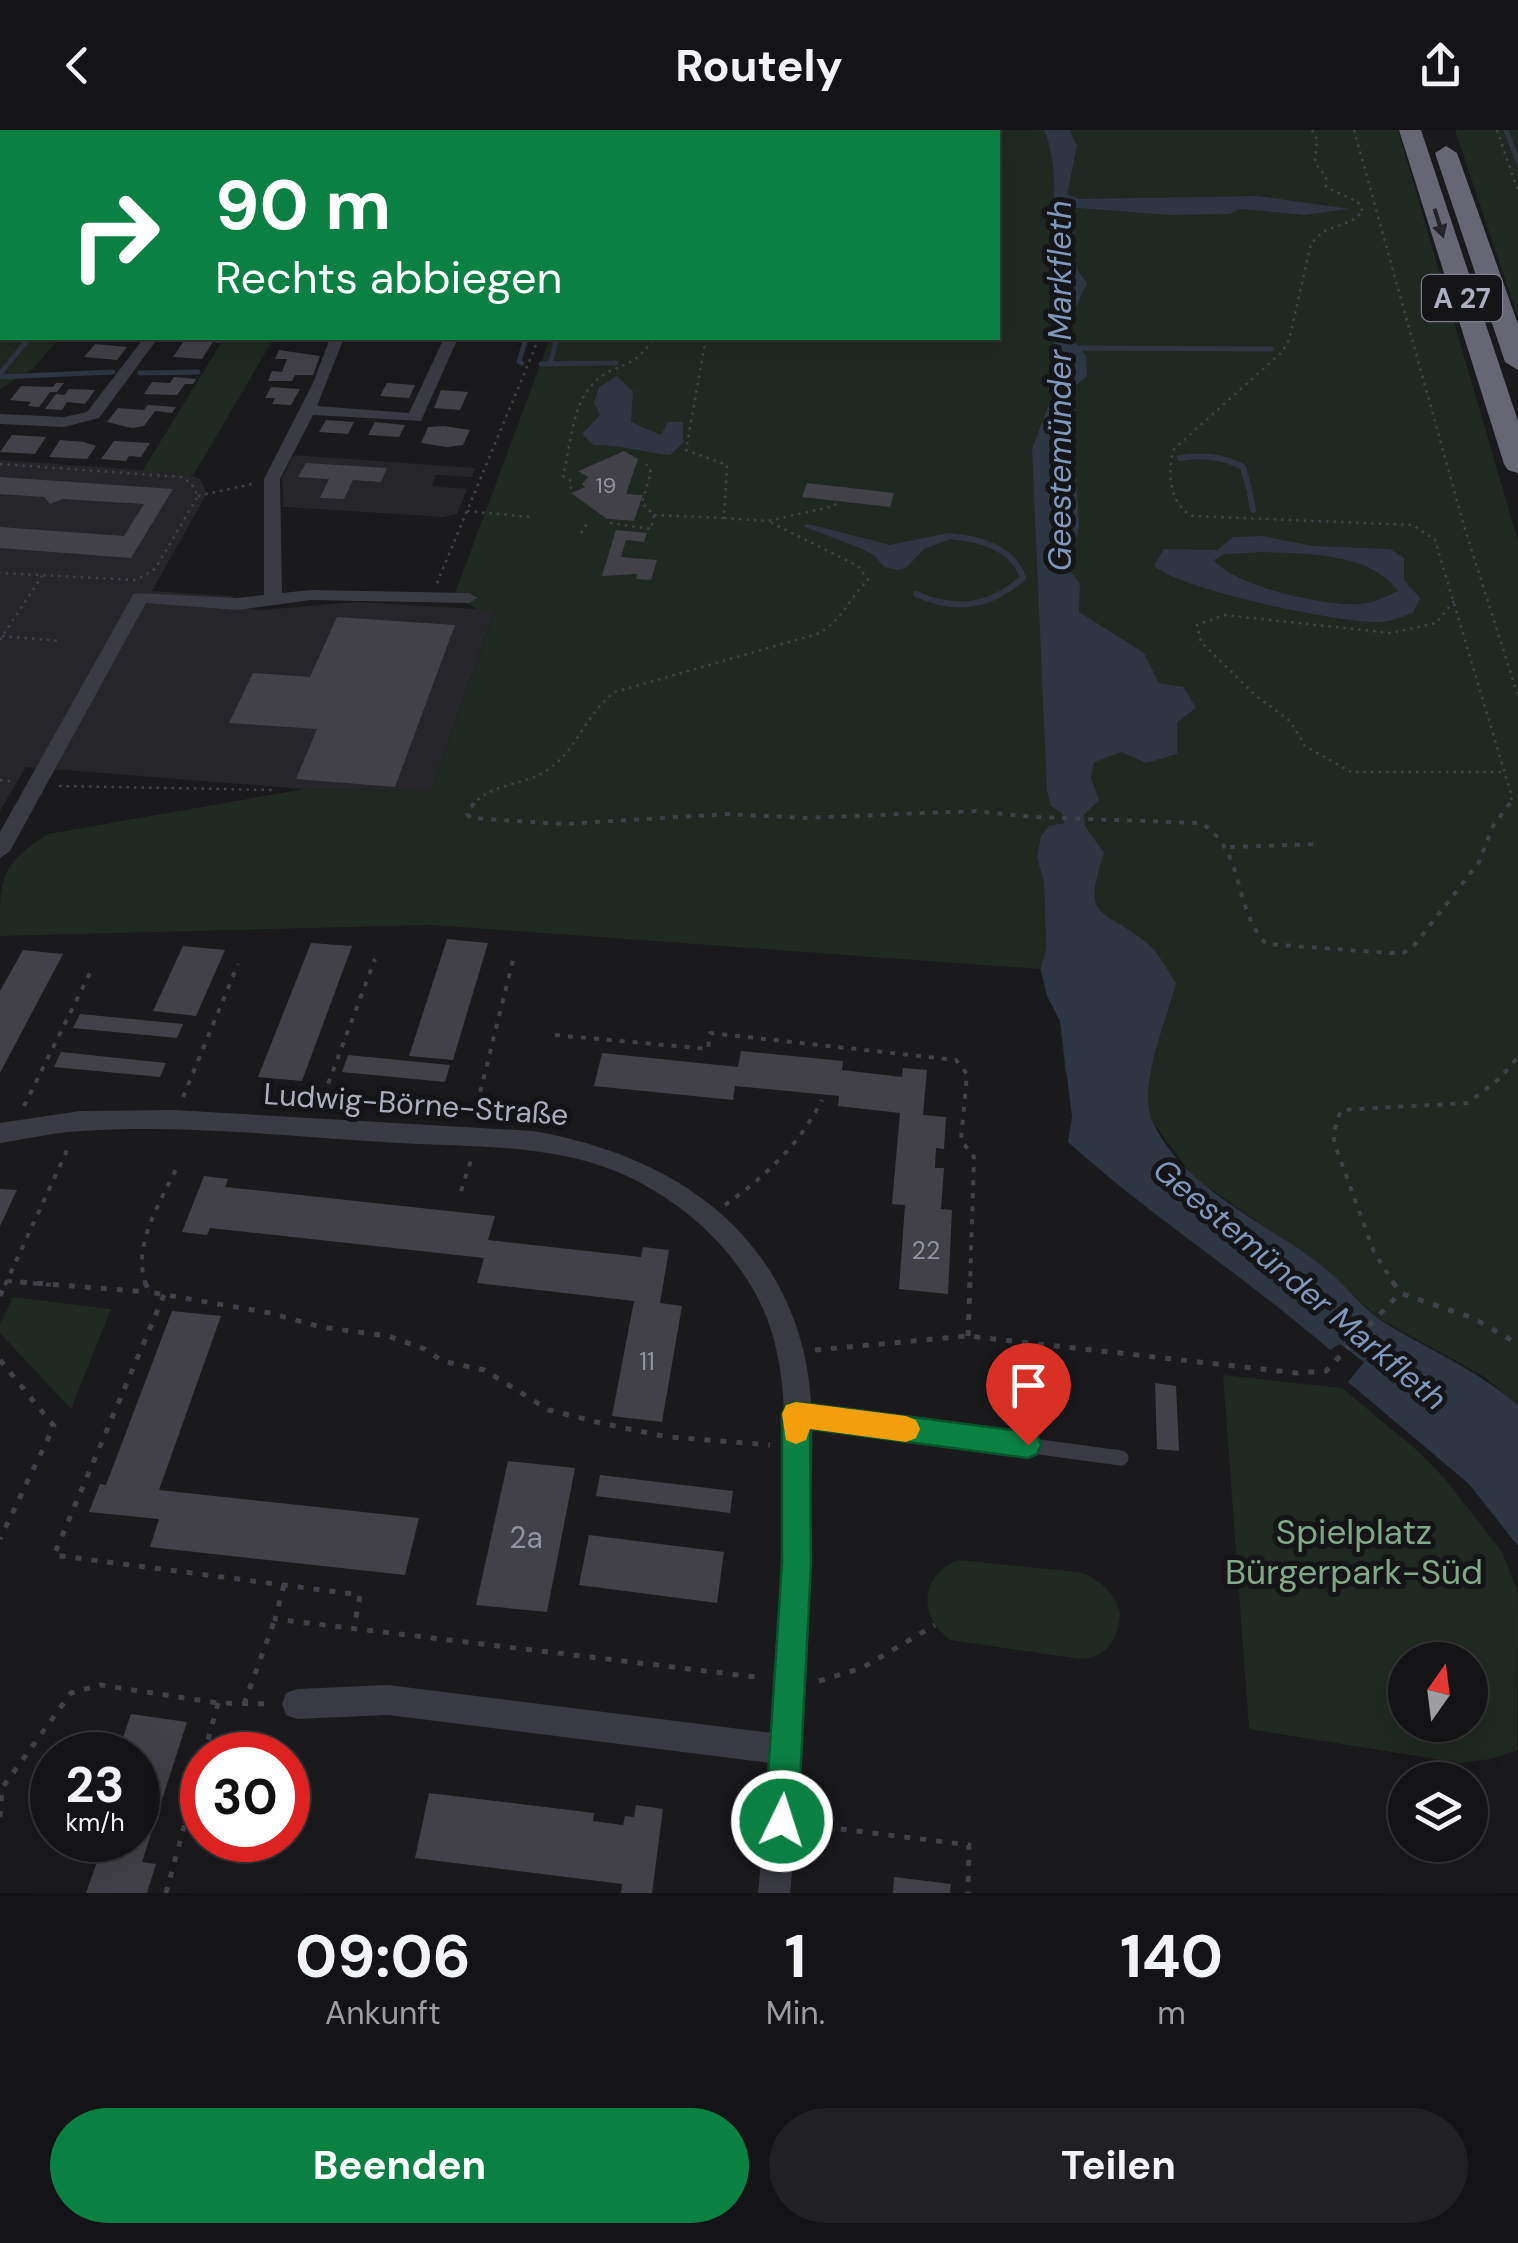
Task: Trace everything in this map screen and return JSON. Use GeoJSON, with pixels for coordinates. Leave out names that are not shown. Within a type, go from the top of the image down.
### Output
{"type":"FeatureCollection","features":[{"type":"Feature","properties":{"kind":"highway","name":"A 27"},"geometry":{"type":"LineString","coordinates":[[1410,130],[1487,378],[1518,464]]}},
{"type":"Feature","properties":{"kind":"highway","name":"A 27"},"geometry":{"type":"LineString","coordinates":[[1438,130],[1518,362]]}},
{"type":"Feature","properties":{"kind":"street"},"geometry":{"type":"LineString","coordinates":[[0,419],[64,422],[93,415],[150,340]]}},
{"type":"Feature","properties":{"kind":"street"},"geometry":{"type":"LineString","coordinates":[[273,598],[272,479],[308,410],[336,340]]}},
{"type":"Feature","properties":{"kind":"street"},"geometry":{"type":"LineString","coordinates":[[308,410],[415,418],[451,340]]}},
{"type":"Feature","properties":{"kind":"street"},"geometry":{"type":"LineString","coordinates":[[0,851],[140,597],[238,604],[311,595],[469,598]]}},
{"type":"Feature","properties":{"kind":"street","name":"Ludwig-Börne-Straße"},"geometry":{"type":"LineString","coordinates":[[7,1131],[80,1121],[173,1120],[474,1136],[585,1150],[639,1170],[708,1218],[766,1289],[790,1353],[796,1414],[792,1680],[774,1893]]}},
{"type":"Feature","properties":{"kind":"street"},"geometry":{"type":"LineString","coordinates":[[297,1704],[388,1700],[787,1750]]}},
{"type":"Feature","properties":{"kind":"lane"},"geometry":{"type":"LineString","coordinates":[[796,1414],[1121,1458]]}},
{"type":"Feature","properties":{"kind":"path"},"geometry":{"type":"LineString","coordinates":[[768,521],[867,574],[868,580],[850,597],[837,624],[817,634],[615,692],[591,711],[553,767],[478,796],[467,814],[472,818],[564,824],[728,814],[803,818],[939,811],[1202,823],[1222,835],[1230,847],[1251,926],[1266,944],[1403,953],[1413,948],[1479,862],[1493,826],[1508,810],[1512,796],[1435,540],[1413,524],[1223,519],[1193,516],[1179,511],[1174,504],[1170,458],[1174,449],[1282,352],[1292,336],[1312,243],[1327,229],[1353,222],[1363,212],[1358,202],[1326,187],[1326,177],[1315,164],[1317,138],[1312,130]]}},
{"type":"Feature","properties":{"kind":"path"},"geometry":{"type":"LineString","coordinates":[[1354,130],[1459,507],[1518,696]]}},
{"type":"Feature","properties":{"kind":"path"},"geometry":{"type":"LineString","coordinates":[[1496,130],[1518,191]]}},
{"type":"Feature","properties":{"kind":"path"},"geometry":{"type":"LineString","coordinates":[[431,598],[537,340]]}},
{"type":"Feature","properties":{"kind":"path"},"geometry":{"type":"LineString","coordinates":[[571,488],[570,480],[563,476],[586,392],[595,381],[637,364],[653,340]]}},
{"type":"Feature","properties":{"kind":"path"},"geometry":{"type":"LineString","coordinates":[[706,340],[686,450],[727,465],[724,518]]}},
{"type":"Feature","properties":{"kind":"path"},"geometry":{"type":"LineString","coordinates":[[0,464],[181,477],[191,483],[198,496]]}},
{"type":"Feature","properties":{"kind":"path"},"geometry":{"type":"LineString","coordinates":[[646,464],[652,472],[642,503],[654,514],[768,521],[834,506],[838,501]]}},
{"type":"Feature","properties":{"kind":"path"},"geometry":{"type":"LineString","coordinates":[[0,573],[136,580],[154,569],[198,496],[272,479]]}},
{"type":"Feature","properties":{"kind":"path"},"geometry":{"type":"LineString","coordinates":[[467,511],[530,517]]}},
{"type":"Feature","properties":{"kind":"path"},"geometry":{"type":"LineString","coordinates":[[610,523],[651,529],[654,514]]}},
{"type":"Feature","properties":{"kind":"path"},"geometry":{"type":"LineString","coordinates":[[581,533],[588,522]]}},
{"type":"Feature","properties":{"kind":"path"},"geometry":{"type":"LineString","coordinates":[[1,638],[42,576]]}},
{"type":"Feature","properties":{"kind":"path"},"geometry":{"type":"LineString","coordinates":[[1454,601],[1436,623],[1391,633],[1224,615],[1196,625],[1202,642],[1256,696],[1290,720],[1306,746],[1351,772],[1505,772]]}},
{"type":"Feature","properties":{"kind":"path"},"geometry":{"type":"LineString","coordinates":[[1,638],[61,641]]}},
{"type":"Feature","properties":{"kind":"path"},"geometry":{"type":"LineString","coordinates":[[39,786],[274,790]]}},
{"type":"Feature","properties":{"kind":"path"},"geometry":{"type":"LineString","coordinates":[[1230,847],[1321,844]]}},
{"type":"Feature","properties":{"kind":"path"},"geometry":{"type":"LineString","coordinates":[[461,1191],[514,956]]}},
{"type":"Feature","properties":{"kind":"path"},"geometry":{"type":"LineString","coordinates":[[312,1127],[375,959]]}},
{"type":"Feature","properties":{"kind":"path"},"geometry":{"type":"LineString","coordinates":[[173,1120],[238,964]]}},
{"type":"Feature","properties":{"kind":"path"},"geometry":{"type":"LineString","coordinates":[[7,1131],[93,968]]}},
{"type":"Feature","properties":{"kind":"path"},"geometry":{"type":"LineString","coordinates":[[555,1034],[708,1049],[710,1033],[956,1060],[967,1074],[961,1140],[974,1158],[968,1336]]}},
{"type":"Feature","properties":{"kind":"path"},"geometry":{"type":"LineString","coordinates":[[1518,1057],[1499,1079],[1468,1103],[1340,1110],[1333,1134],[1374,1252],[1400,1293],[1472,1318],[1518,1344]]}},
{"type":"Feature","properties":{"kind":"path"},"geometry":{"type":"LineString","coordinates":[[708,1218],[789,1153],[810,1125],[822,1100]]}},
{"type":"Feature","properties":{"kind":"path"},"geometry":{"type":"LineString","coordinates":[[0,1296],[80,1121]]}},
{"type":"Feature","properties":{"kind":"path"},"geometry":{"type":"LineString","coordinates":[[149,1292],[139,1276],[141,1253],[178,1164]]}},
{"type":"Feature","properties":{"kind":"path"},"geometry":{"type":"LineString","coordinates":[[7,1280],[149,1292],[270,1313],[321,1328],[388,1336],[425,1349],[442,1360],[484,1370],[549,1410],[668,1437],[796,1447]]}},
{"type":"Feature","properties":{"kind":"path"},"geometry":{"type":"LineString","coordinates":[[790,1353],[968,1336],[1297,1373],[1326,1372],[1400,1293]]}},
{"type":"Feature","properties":{"kind":"path"},"geometry":{"type":"LineString","coordinates":[[164,1295],[54,1555],[360,1595],[354,1628]]}},
{"type":"Feature","properties":{"kind":"path"},"geometry":{"type":"LineString","coordinates":[[0,1360],[54,1426],[0,1538]]}},
{"type":"Feature","properties":{"kind":"path"},"geometry":{"type":"LineString","coordinates":[[244,1704],[284,1585]]}},
{"type":"Feature","properties":{"kind":"path"},"geometry":{"type":"LineString","coordinates":[[275,1620],[716,1675],[827,1681],[909,1643],[934,1625]]}},
{"type":"Feature","properties":{"kind":"path"},"geometry":{"type":"LineString","coordinates":[[0,1816],[1,1788],[72,1693],[100,1685],[218,1703],[297,1704]]}},
{"type":"Feature","properties":{"kind":"path"},"geometry":{"type":"LineString","coordinates":[[210,1732],[218,1703]]}},
{"type":"Feature","properties":{"kind":"path"},"geometry":{"type":"LineString","coordinates":[[782,1821],[969,1844],[968,1893]]}},
{"type":"Feature","properties":{"kind":"path"},"geometry":{"type":"LineString","coordinates":[[166,1893],[180,1842]]}},
{"type":"Feature","properties":{"kind":"shaded area"},"geometry":{"type":"Polygon","coordinates":[[[294,455],[475,468],[471,477],[436,475],[432,486],[467,489],[457,514],[443,517],[283,507],[282,478],[294,455]]]}},
{"type":"Feature","properties":{"kind":"shaded area"},"geometry":{"type":"Polygon","coordinates":[[[0,460],[182,473],[200,479],[207,493],[152,591],[233,596],[228,607],[262,610],[356,602],[495,610],[431,791],[304,789],[26,767],[0,811],[0,460]]]}},
{"type":"Feature","properties":{"kind":"green space"},"geometry":{"type":"Polygon","coordinates":[[[1000,130],[1398,130],[1518,541],[1518,1405],[1483,1376],[1378,1318],[1326,1269],[1193,1177],[1152,1121],[1065,1073],[1060,1021],[1047,996],[1040,969],[431,925],[0,936],[6,874],[20,855],[48,834],[304,789],[431,791],[495,611],[477,609],[454,596],[549,340],[1000,340],[1000,130]],[[624,451],[579,470],[588,477],[583,483],[585,487],[572,493],[607,519],[634,521],[643,496],[626,494],[624,451]]]}},
{"type":"Feature","properties":{"kind":"green space"},"geometry":{"type":"Polygon","coordinates":[[[1455,130],[1518,130],[1518,317],[1516,312],[1455,130]]]}},
{"type":"Feature","properties":{"kind":"green space"},"geometry":{"type":"Polygon","coordinates":[[[0,340],[58,340],[33,369],[0,389],[0,340]]]}},
{"type":"Feature","properties":{"kind":"green space"},"geometry":{"type":"Polygon","coordinates":[[[223,340],[273,340],[193,476],[143,470],[223,340]]]}},
{"type":"Feature","properties":{"kind":"green space"},"geometry":{"type":"Polygon","coordinates":[[[13,1297],[111,1309],[71,1409],[0,1333],[0,1324],[13,1297]]]}},
{"type":"Feature","properties":{"kind":"green space","name":"Spielplatz Bürgerpark-Süd"},"geometry":{"type":"Polygon","coordinates":[[[1223,1375],[1342,1388],[1419,1452],[1502,1552],[1518,1591],[1517,1750],[1491,1759],[1454,1762],[1249,1729],[1223,1375]]]}},
{"type":"Feature","properties":{"kind":"green space"},"geometry":{"type":"Polygon","coordinates":[[[959,1560],[1079,1572],[1094,1579],[1109,1592],[1120,1612],[1114,1638],[1105,1651],[1080,1659],[950,1640],[932,1619],[928,1596],[936,1575],[959,1560]]]}},
{"type":"Feature","properties":{"kind":"water","name":"Geestemünder Markfleth"},"geometry":{"type":"Polygon","coordinates":[[[1044,130],[1070,130],[1077,146],[1067,194],[1079,199],[1257,196],[1349,209],[1305,215],[1241,209],[1229,214],[1169,215],[1067,207],[1066,220],[1076,228],[1071,257],[1087,283],[1071,318],[1070,336],[1086,356],[1087,376],[1072,389],[1076,405],[1069,451],[1076,478],[1079,526],[1070,571],[1080,584],[1079,612],[1144,653],[1159,683],[1184,687],[1196,708],[1177,722],[1177,754],[1146,763],[1122,752],[1094,762],[1091,778],[1099,800],[1084,815],[1085,826],[1104,853],[1095,902],[1107,917],[1152,948],[1176,983],[1150,1073],[1149,1108],[1153,1123],[1186,1169],[1208,1188],[1304,1252],[1382,1321],[1468,1370],[1518,1405],[1518,1546],[1469,1484],[1348,1382],[1364,1362],[1340,1344],[1330,1350],[1068,1142],[1072,1117],[1060,1021],[1047,996],[1041,969],[1046,948],[1044,881],[1037,858],[1041,836],[1049,826],[1064,823],[1063,814],[1051,806],[1047,791],[1032,449],[1055,388],[1054,185],[1044,130]]]}},
{"type":"Feature","properties":{"kind":"water"},"geometry":{"type":"Polygon","coordinates":[[[617,376],[633,392],[631,422],[661,435],[668,422],[683,422],[683,443],[670,455],[594,445],[582,434],[600,415],[594,403],[599,387],[617,376]]]}},
{"type":"Feature","properties":{"kind":"water"},"geometry":{"type":"Polygon","coordinates":[[[808,524],[890,545],[948,533],[959,536],[924,549],[907,567],[898,570],[884,567],[874,555],[860,548],[803,526],[808,524]]]}},
{"type":"Feature","properties":{"kind":"water"},"geometry":{"type":"Polygon","coordinates":[[[1263,536],[1312,546],[1390,549],[1404,558],[1404,580],[1420,598],[1413,613],[1386,621],[1362,621],[1228,595],[1154,566],[1164,549],[1217,550],[1233,537],[1263,536]],[[1262,552],[1225,554],[1214,560],[1225,570],[1261,587],[1327,602],[1366,603],[1398,591],[1386,578],[1354,562],[1262,552]]]}},
{"type":"Feature","properties":{"kind":"building"},"geometry":{"type":"Polygon","coordinates":[[[222,340],[213,342],[202,359],[173,357],[184,341],[222,340]]]}},
{"type":"Feature","properties":{"kind":"building"},"geometry":{"type":"Polygon","coordinates":[[[95,344],[127,347],[117,360],[84,357],[95,344]]]}},
{"type":"Feature","properties":{"kind":"building"},"geometry":{"type":"Polygon","coordinates":[[[279,350],[320,356],[313,375],[295,375],[292,381],[268,381],[272,371],[282,372],[287,359],[275,359],[279,350]]]}},
{"type":"Feature","properties":{"kind":"building"},"geometry":{"type":"Polygon","coordinates":[[[174,377],[196,379],[193,384],[185,384],[177,395],[144,394],[152,382],[170,383],[174,377]]]}},
{"type":"Feature","properties":{"kind":"building"},"geometry":{"type":"Polygon","coordinates":[[[64,383],[57,392],[50,392],[39,407],[10,400],[21,386],[53,387],[64,383]]]}},
{"type":"Feature","properties":{"kind":"building"},"geometry":{"type":"Polygon","coordinates":[[[387,383],[415,385],[409,398],[380,396],[387,383]]]}},
{"type":"Feature","properties":{"kind":"building"},"geometry":{"type":"Polygon","coordinates":[[[271,387],[300,389],[291,405],[272,404],[275,398],[265,398],[271,387]]]}},
{"type":"Feature","properties":{"kind":"building"},"geometry":{"type":"Polygon","coordinates":[[[69,389],[95,390],[85,404],[67,402],[62,410],[45,409],[56,394],[64,395],[69,389]]]}},
{"type":"Feature","properties":{"kind":"building"},"geometry":{"type":"Polygon","coordinates":[[[441,390],[468,392],[460,410],[434,408],[441,390]]]}},
{"type":"Feature","properties":{"kind":"building"},"geometry":{"type":"Polygon","coordinates":[[[148,405],[176,407],[172,413],[155,411],[144,426],[132,428],[107,422],[118,408],[144,410],[148,405]]]}},
{"type":"Feature","properties":{"kind":"building"},"geometry":{"type":"Polygon","coordinates":[[[326,420],[354,422],[348,434],[319,432],[326,420]]]}},
{"type":"Feature","properties":{"kind":"building"},"geometry":{"type":"Polygon","coordinates":[[[375,422],[405,425],[399,437],[368,435],[375,422]]]}},
{"type":"Feature","properties":{"kind":"building"},"geometry":{"type":"Polygon","coordinates":[[[428,427],[470,430],[463,445],[421,443],[428,427]]]}},
{"type":"Feature","properties":{"kind":"building"},"geometry":{"type":"Polygon","coordinates":[[[12,435],[46,437],[35,454],[0,452],[12,435]]]}},
{"type":"Feature","properties":{"kind":"building"},"geometry":{"type":"Polygon","coordinates":[[[60,440],[96,446],[87,459],[49,457],[60,440]]]}},
{"type":"Feature","properties":{"kind":"building"},"geometry":{"type":"Polygon","coordinates":[[[114,441],[150,443],[141,457],[129,456],[126,461],[101,459],[114,441]]]}},
{"type":"Feature","properties":{"kind":"building"},"geometry":{"type":"Polygon","coordinates":[[[624,451],[638,459],[626,494],[643,495],[634,521],[607,519],[571,493],[585,487],[582,484],[588,477],[578,471],[624,451]]]}},
{"type":"Feature","properties":{"kind":"building"},"geometry":{"type":"Polygon","coordinates":[[[306,463],[387,468],[381,482],[353,480],[344,499],[320,498],[329,479],[298,477],[306,463]]]}},
{"type":"Feature","properties":{"kind":"building"},"geometry":{"type":"Polygon","coordinates":[[[0,477],[173,489],[131,558],[0,548],[0,527],[124,536],[144,504],[63,499],[50,504],[44,497],[0,494],[0,477]]]}},
{"type":"Feature","properties":{"kind":"building"},"geometry":{"type":"Polygon","coordinates":[[[807,483],[894,493],[890,507],[802,497],[807,483]]]}},
{"type":"Feature","properties":{"kind":"building"},"geometry":{"type":"Polygon","coordinates":[[[616,530],[647,533],[644,542],[626,540],[621,557],[657,560],[651,580],[636,579],[637,574],[602,576],[616,530]]]}},
{"type":"Feature","properties":{"kind":"building"},"geometry":{"type":"Polygon","coordinates":[[[337,617],[455,625],[395,787],[296,779],[317,729],[229,723],[253,673],[310,677],[337,617]]]}},
{"type":"Feature","properties":{"kind":"building"},"geometry":{"type":"Polygon","coordinates":[[[447,939],[488,943],[453,1060],[409,1056],[447,939]]]}},
{"type":"Feature","properties":{"kind":"building"},"geometry":{"type":"Polygon","coordinates":[[[311,943],[352,946],[302,1081],[258,1077],[311,943]]]}},
{"type":"Feature","properties":{"kind":"building"},"geometry":{"type":"Polygon","coordinates":[[[183,946],[225,950],[196,1016],[153,1011],[183,946]]]}},
{"type":"Feature","properties":{"kind":"building"},"geometry":{"type":"Polygon","coordinates":[[[23,950],[63,954],[0,1073],[0,991],[23,950]]]}},
{"type":"Feature","properties":{"kind":"building"},"geometry":{"type":"Polygon","coordinates":[[[80,1014],[183,1024],[177,1038],[73,1028],[80,1014]]]}},
{"type":"Feature","properties":{"kind":"building"},"geometry":{"type":"Polygon","coordinates":[[[741,1051],[843,1061],[842,1070],[902,1077],[903,1068],[927,1070],[923,1115],[946,1117],[944,1149],[936,1148],[935,1168],[944,1168],[941,1209],[952,1210],[948,1294],[899,1289],[905,1205],[892,1204],[900,1113],[838,1106],[839,1096],[735,1086],[733,1100],[594,1086],[602,1053],[738,1067],[741,1051]]]}},
{"type":"Feature","properties":{"kind":"building"},"geometry":{"type":"Polygon","coordinates":[[[61,1052],[166,1063],[160,1077],[54,1067],[61,1052]]]}},
{"type":"Feature","properties":{"kind":"building"},"geometry":{"type":"Polygon","coordinates":[[[348,1055],[450,1065],[445,1082],[342,1072],[348,1055]]]}},
{"type":"Feature","properties":{"kind":"building"},"geometry":{"type":"Polygon","coordinates":[[[204,1176],[228,1179],[225,1187],[495,1216],[488,1240],[641,1257],[643,1247],[669,1250],[660,1303],[682,1306],[662,1422],[612,1416],[634,1301],[477,1283],[484,1258],[210,1228],[207,1235],[182,1232],[204,1176]]]}},
{"type":"Feature","properties":{"kind":"building"},"geometry":{"type":"Polygon","coordinates":[[[0,1189],[17,1190],[0,1226],[0,1189]]]}},
{"type":"Feature","properties":{"kind":"building"},"geometry":{"type":"Polygon","coordinates":[[[172,1311],[221,1316],[159,1490],[419,1518],[405,1575],[150,1547],[159,1519],[89,1512],[100,1484],[106,1485],[172,1311]]]}},
{"type":"Feature","properties":{"kind":"building"},"geometry":{"type":"Polygon","coordinates":[[[1155,1383],[1176,1386],[1179,1451],[1157,1449],[1155,1383]]]}},
{"type":"Feature","properties":{"kind":"building"},"geometry":{"type":"Polygon","coordinates":[[[508,1461],[575,1468],[547,1612],[476,1605],[508,1461]]]}},
{"type":"Feature","properties":{"kind":"building"},"geometry":{"type":"Polygon","coordinates":[[[600,1475],[733,1491],[730,1513],[596,1496],[600,1475]]]}},
{"type":"Feature","properties":{"kind":"building"},"geometry":{"type":"Polygon","coordinates":[[[589,1535],[724,1552],[717,1603],[579,1585],[589,1535]]]}},
{"type":"Feature","properties":{"kind":"building"},"geometry":{"type":"Polygon","coordinates":[[[131,1714],[187,1722],[184,1732],[180,1732],[180,1744],[160,1806],[160,1732],[125,1732],[131,1714]]]}},
{"type":"Feature","properties":{"kind":"building"},"geometry":{"type":"Polygon","coordinates":[[[429,1793],[594,1813],[593,1821],[623,1825],[625,1816],[634,1817],[636,1805],[663,1809],[652,1893],[621,1893],[622,1884],[415,1858],[429,1793]]]}},
{"type":"Feature","properties":{"kind":"building"},"geometry":{"type":"Polygon","coordinates":[[[97,1862],[156,1864],[147,1893],[86,1893],[97,1862]]]}},
{"type":"Feature","properties":{"kind":"building"},"geometry":{"type":"Polygon","coordinates":[[[894,1877],[951,1884],[950,1893],[893,1893],[894,1877]]]}},
{"type":"Feature","properties":{"kind":"waterway"},"geometry":{"type":"LineString","coordinates":[[1506,130],[1518,161]]}},
{"type":"Feature","properties":{"kind":"waterway"},"geometry":{"type":"LineString","coordinates":[[0,374],[27,340]]}},
{"type":"Feature","properties":{"kind":"waterway"},"geometry":{"type":"LineString","coordinates":[[522,363],[519,362],[525,340]]}},
{"type":"Feature","properties":{"kind":"waterway"},"geometry":{"type":"LineString","coordinates":[[550,364],[556,340]]}},
{"type":"Feature","properties":{"kind":"waterway","name":"Geestemünder Markfleth"},"geometry":{"type":"LineString","coordinates":[[1070,348],[1271,349]]}},
{"type":"Feature","properties":{"kind":"waterway"},"geometry":{"type":"LineString","coordinates":[[550,364],[616,363]]}},
{"type":"Feature","properties":{"kind":"waterway"},"geometry":{"type":"LineString","coordinates":[[541,364],[550,364]]}},
{"type":"Feature","properties":{"kind":"waterway"},"geometry":{"type":"LineString","coordinates":[[0,377],[113,372]]}},
{"type":"Feature","properties":{"kind":"waterway"},"geometry":{"type":"LineString","coordinates":[[140,373],[198,372]]}},
{"type":"Feature","properties":{"kind":"waterway"},"geometry":{"type":"LineString","coordinates":[[1180,458],[1212,457],[1235,463],[1243,467],[1249,489]]}},
{"type":"Feature","properties":{"kind":"waterway"},"geometry":{"type":"LineString","coordinates":[[1250,494],[1253,510]]}},
{"type":"Feature","properties":{"kind":"waterway"},"geometry":{"type":"LineString","coordinates":[[916,594],[945,603],[972,604],[998,595],[1023,578],[1003,552],[984,542],[950,536]]}},
{"type":"Feature","properties":{"kind":"slow traffic"},"geometry":{"type":"LineString","coordinates":[[796,1431],[796,1414],[906,1429]]}},
{"type":"Feature","properties":{"kind":"route"},"geometry":{"type":"LineString","coordinates":[[782,1821],[792,1680],[796,1414],[1028,1445]]}}]}
